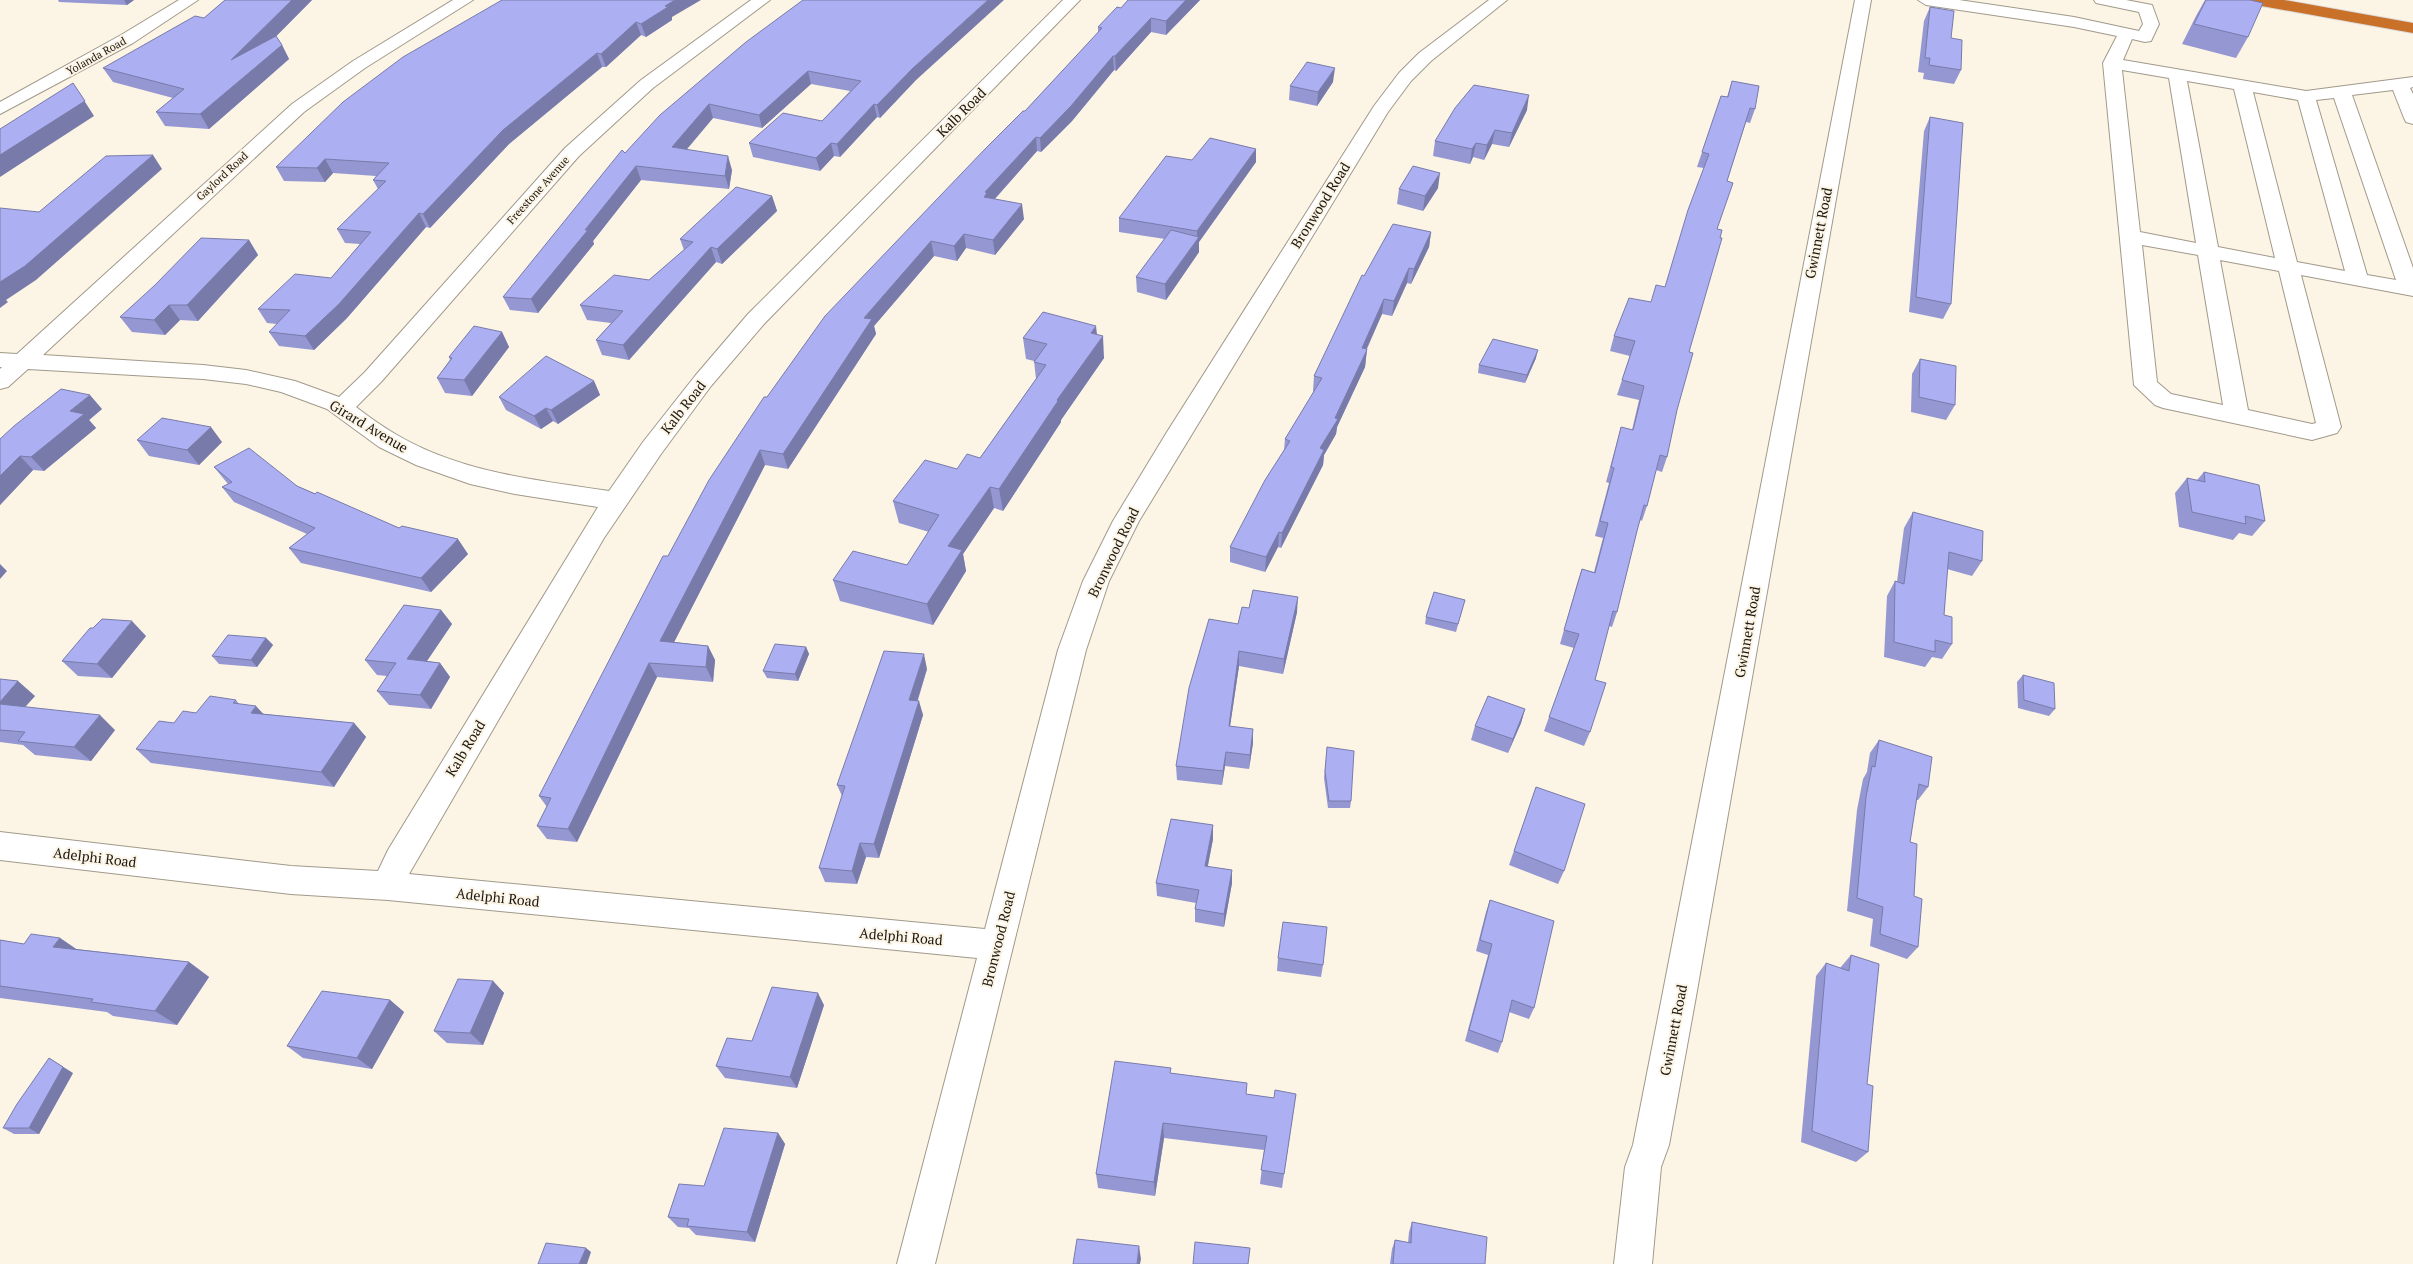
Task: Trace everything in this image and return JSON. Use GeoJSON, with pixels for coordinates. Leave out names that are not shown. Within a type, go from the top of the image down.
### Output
{"type":"FeatureCollection","features":[{"type":"Feature","properties":{"kind":"highway"},"geometry":{"type":"LineString","coordinates":[[2256,0],[2413,28]]}},
{"type":"Feature","properties":{"kind":"highway"},"geometry":{"type":"LineString","coordinates":[[2330,0],[2413,15]]}},
{"type":"Feature","properties":{"kind":"street","name":"Yolanda Road"},"geometry":{"type":"LineString","coordinates":[[0,109],[127,39],[190,0]]}},
{"type":"Feature","properties":{"kind":"street","name":"Gaylord Road"},"geometry":{"type":"LineString","coordinates":[[0,382],[11,360],[298,108],[335,79],[377,51],[465,0]]}},
{"type":"Feature","properties":{"kind":"street","name":"Freestone Avenue"},"geometry":{"type":"LineString","coordinates":[[339,407],[349,401],[373,377],[572,152],[646,84],[762,0]]}},
{"type":"Feature","properties":{"kind":"street","name":"Kalb Road"},"geometry":{"type":"LineString","coordinates":[[388,886],[404,852],[615,501],[697,388],[756,319],[1072,0]]}},
{"type":"Feature","properties":{"kind":"street","name":"Bronwood Road"},"geometry":{"type":"LineString","coordinates":[[916,1264],[1072,650],[1096,581],[1126,522],[1179,432],[1380,110],[1405,77],[1425,57],[1499,0]]}},
{"type":"Feature","properties":{"kind":"street","name":"Gwinnett Road"},"geometry":{"type":"LineString","coordinates":[[1633,1264],[1644,1168],[1651,1145],[1722,775],[1814,253],[1863,0]]}},
{"type":"Feature","properties":{"kind":"street"},"geometry":{"type":"LineString","coordinates":[[1926,0],[2075,14],[2146,37],[2151,24],[2146,9],[2102,0]]}},
{"type":"Feature","properties":{"kind":"street"},"geometry":{"type":"LineString","coordinates":[[2129,32],[2112,63],[2146,385],[2163,400],[2312,432],[2329,427],[2242,85]]}},
{"type":"Feature","properties":{"kind":"street"},"geometry":{"type":"LineString","coordinates":[[2112,63],[2306,96],[2406,83],[2413,118]]}},
{"type":"Feature","properties":{"kind":"street"},"geometry":{"type":"LineString","coordinates":[[2177,74],[2237,416]]}},
{"type":"Feature","properties":{"kind":"street"},"geometry":{"type":"LineString","coordinates":[[2340,92],[2411,290]]}},
{"type":"Feature","properties":{"kind":"street"},"geometry":{"type":"LineString","coordinates":[[2306,96],[2358,280]]}},
{"type":"Feature","properties":{"kind":"street"},"geometry":{"type":"LineString","coordinates":[[2129,236],[2411,290]]}},
{"type":"Feature","properties":{"kind":"street","name":"Girard Avenue"},"geometry":{"type":"LineString","coordinates":[[11,360],[203,372],[246,377],[287,386],[339,407],[388,441],[426,459],[470,475],[515,485],[615,501]]}},
{"type":"Feature","properties":{"kind":"street","name":"Adelphi Road"},"geometry":{"type":"LineString","coordinates":[[0,846],[291,880],[388,886],[996,945]]}},
{"type":"Feature","properties":{"kind":"building"},"geometry":{"type":"Polygon","coordinates":[[[225,0],[292,0],[231,60],[276,36],[282,45],[200,114],[156,112],[184,89],[103,68],[195,16],[204,18],[225,0]]]}},
{"type":"Feature","properties":{"kind":"building"},"geometry":{"type":"Polygon","coordinates":[[[502,0],[675,0],[665,6],[668,7],[641,24],[636,22],[601,54],[597,53],[503,130],[423,214],[419,213],[339,304],[305,336],[269,332],[290,310],[258,309],[295,274],[331,278],[371,232],[337,229],[386,181],[373,180],[389,163],[325,159],[317,168],[276,167],[343,102],[403,57],[502,0]]]}},
{"type":"Feature","properties":{"kind":"building"},"geometry":{"type":"Polygon","coordinates":[[[803,0],[988,0],[913,68],[877,105],[874,104],[837,144],[831,143],[816,158],[749,143],[783,113],[822,121],[861,81],[808,71],[759,115],[709,104],[672,147],[728,156],[725,176],[636,166],[585,230],[588,230],[531,299],[503,297],[622,150],[625,153],[660,115],[746,42],[803,0]]]}},
{"type":"Feature","properties":{"kind":"building"},"geometry":{"type":"Polygon","coordinates":[[[1128,0],[1186,0],[1166,21],[1151,18],[1113,56],[1071,106],[1040,138],[1036,137],[985,192],[987,193],[984,197],[1022,204],[993,240],[964,234],[954,246],[931,241],[864,318],[872,319],[783,454],[760,450],[660,641],[708,646],[706,667],[649,663],[568,829],[537,826],[551,798],[539,796],[663,556],[668,556],[709,480],[764,397],[767,397],[825,316],[985,149],[1025,111],[1102,28],[1098,27],[1117,7],[1121,8],[1128,0]]]}},
{"type":"Feature","properties":{"kind":"building"},"geometry":{"type":"Polygon","coordinates":[[[2206,0],[2250,0],[2263,3],[2248,37],[2194,24],[2206,0]]]}},
{"type":"Feature","properties":{"kind":"building"},"geometry":{"type":"Polygon","coordinates":[[[1930,7],[1954,11],[1951,38],[1962,40],[1961,70],[1929,65],[1930,58],[1925,58],[1930,7]]]}},
{"type":"Feature","properties":{"kind":"building"},"geometry":{"type":"Polygon","coordinates":[[[1307,62],[1335,68],[1318,92],[1290,86],[1307,62]]]}},
{"type":"Feature","properties":{"kind":"building"},"geometry":{"type":"Polygon","coordinates":[[[1732,81],[1759,86],[1755,109],[1750,108],[1727,181],[1733,183],[1717,229],[1722,230],[1720,238],[1722,238],[1689,352],[1693,353],[1677,410],[1667,457],[1660,455],[1647,506],[1644,505],[1617,612],[1613,611],[1595,680],[1606,683],[1590,732],[1549,717],[1579,634],[1564,630],[1582,569],[1595,573],[1608,523],[1600,521],[1614,468],[1611,467],[1621,427],[1633,430],[1644,386],[1622,380],[1635,341],[1614,336],[1629,298],[1651,302],[1656,285],[1665,287],[1688,210],[1709,154],[1702,152],[1721,96],[1728,97],[1732,81]]]}},
{"type":"Feature","properties":{"kind":"building"},"geometry":{"type":"Polygon","coordinates":[[[73,83],[85,101],[0,155],[0,129],[73,83]]]}},
{"type":"Feature","properties":{"kind":"building"},"geometry":{"type":"Polygon","coordinates":[[[1474,85],[1529,95],[1512,133],[1495,130],[1487,145],[1476,143],[1472,149],[1435,141],[1455,108],[1474,85]]]}},
{"type":"Feature","properties":{"kind":"building"},"geometry":{"type":"Polygon","coordinates":[[[1930,117],[1963,123],[1951,304],[1916,297],[1930,117]]]}},
{"type":"Feature","properties":{"kind":"building"},"geometry":{"type":"Polygon","coordinates":[[[1210,138],[1256,149],[1197,231],[1119,218],[1166,156],[1192,160],[1210,138]]]}},
{"type":"Feature","properties":{"kind":"building"},"geometry":{"type":"Polygon","coordinates":[[[153,155],[25,266],[0,282],[0,208],[39,212],[106,156],[153,155]]]}},
{"type":"Feature","properties":{"kind":"building"},"geometry":{"type":"Polygon","coordinates":[[[1413,166],[1440,173],[1425,196],[1399,189],[1413,166]]]}},
{"type":"Feature","properties":{"kind":"building"},"geometry":{"type":"Polygon","coordinates":[[[736,187],[772,196],[717,249],[711,247],[623,345],[596,340],[623,311],[580,305],[614,275],[649,280],[693,242],[680,239],[736,187]]]}},
{"type":"Feature","properties":{"kind":"building"},"geometry":{"type":"Polygon","coordinates":[[[1393,224],[1431,232],[1414,269],[1409,268],[1394,301],[1384,299],[1362,348],[1367,349],[1366,352],[1335,418],[1338,419],[1320,448],[1324,450],[1282,533],[1279,532],[1266,557],[1230,547],[1265,480],[1290,441],[1285,439],[1322,378],[1314,376],[1362,275],[1364,276],[1393,224]]]}},
{"type":"Feature","properties":{"kind":"building"},"geometry":{"type":"Polygon","coordinates":[[[1171,230],[1199,237],[1165,284],[1136,277],[1171,230]]]}},
{"type":"Feature","properties":{"kind":"building"},"geometry":{"type":"Polygon","coordinates":[[[201,238],[249,240],[187,305],[169,305],[154,320],[120,317],[155,285],[201,238]]]}},
{"type":"Feature","properties":{"kind":"building"},"geometry":{"type":"Polygon","coordinates":[[[1043,312],[1096,326],[1091,333],[1103,336],[1057,400],[999,489],[990,487],[948,546],[962,550],[927,604],[833,580],[853,551],[907,565],[939,515],[893,501],[925,460],[957,469],[967,454],[980,458],[1046,365],[1034,362],[1047,344],[1023,338],[1043,312]]]}},
{"type":"Feature","properties":{"kind":"building"},"geometry":{"type":"Polygon","coordinates":[[[474,326],[502,332],[464,380],[437,378],[452,358],[449,357],[474,326]]]}},
{"type":"Feature","properties":{"kind":"building"},"geometry":{"type":"Polygon","coordinates":[[[1493,339],[1538,350],[1527,375],[1479,365],[1493,339]]]}},
{"type":"Feature","properties":{"kind":"building"},"geometry":{"type":"Polygon","coordinates":[[[546,356],[594,381],[551,410],[546,408],[534,416],[499,397],[546,356]]]}},
{"type":"Feature","properties":{"kind":"building"},"geometry":{"type":"Polygon","coordinates":[[[1920,359],[1956,366],[1955,405],[1919,397],[1920,359]]]}},
{"type":"Feature","properties":{"kind":"building"},"geometry":{"type":"Polygon","coordinates":[[[61,389],[90,395],[70,411],[84,414],[31,457],[20,456],[0,476],[0,439],[61,389]]]}},
{"type":"Feature","properties":{"kind":"building"},"geometry":{"type":"Polygon","coordinates":[[[162,418],[211,427],[187,450],[137,440],[162,418]]]}},
{"type":"Feature","properties":{"kind":"building"},"geometry":{"type":"Polygon","coordinates":[[[249,448],[297,486],[315,494],[317,492],[399,528],[402,526],[458,539],[421,578],[289,548],[315,528],[222,487],[232,482],[214,467],[249,448]]]}},
{"type":"Feature","properties":{"kind":"building"},"geometry":{"type":"Polygon","coordinates":[[[2204,472],[2259,485],[2265,521],[2245,516],[2246,524],[2192,512],[2187,478],[2205,482],[2204,472]]]}},
{"type":"Feature","properties":{"kind":"building"},"geometry":{"type":"Polygon","coordinates":[[[1913,512],[1983,531],[1982,561],[1949,552],[1944,615],[1952,617],[1952,644],[1935,640],[1935,652],[1894,642],[1895,581],[1904,584],[1913,512]]]}},
{"type":"Feature","properties":{"kind":"building"},"geometry":{"type":"Polygon","coordinates":[[[1253,590],[1298,597],[1284,659],[1239,651],[1229,726],[1253,729],[1250,755],[1226,752],[1223,771],[1176,766],[1189,688],[1209,619],[1238,624],[1242,607],[1249,608],[1253,590]]]}},
{"type":"Feature","properties":{"kind":"building"},"geometry":{"type":"Polygon","coordinates":[[[1434,592],[1465,600],[1458,624],[1426,617],[1434,592]]]}},
{"type":"Feature","properties":{"kind":"building"},"geometry":{"type":"Polygon","coordinates":[[[404,605],[441,610],[407,659],[440,663],[420,695],[377,691],[396,663],[365,660],[404,605]]]}},
{"type":"Feature","properties":{"kind":"building"},"geometry":{"type":"Polygon","coordinates":[[[102,619],[132,621],[97,664],[62,661],[90,628],[93,628],[102,619]]]}},
{"type":"Feature","properties":{"kind":"building"},"geometry":{"type":"Polygon","coordinates":[[[228,635],[266,638],[251,660],[212,656],[228,635]]]}},
{"type":"Feature","properties":{"kind":"building"},"geometry":{"type":"Polygon","coordinates":[[[775,644],[806,647],[795,674],[763,671],[775,644]]]}},
{"type":"Feature","properties":{"kind":"building"},"geometry":{"type":"Polygon","coordinates":[[[884,651],[924,654],[909,700],[919,701],[874,844],[860,843],[852,871],[819,868],[845,786],[837,785],[884,651]]]}},
{"type":"Feature","properties":{"kind":"building"},"geometry":{"type":"Polygon","coordinates":[[[2023,675],[2054,683],[2055,709],[2024,700],[2023,675]]]}},
{"type":"Feature","properties":{"kind":"building"},"geometry":{"type":"Polygon","coordinates":[[[0,679],[18,681],[0,702],[0,679]]]}},
{"type":"Feature","properties":{"kind":"building"},"geometry":{"type":"Polygon","coordinates":[[[210,696],[236,700],[233,703],[256,706],[251,713],[354,723],[321,772],[136,749],[159,721],[174,723],[183,711],[196,713],[210,696]]]}},
{"type":"Feature","properties":{"kind":"building"},"geometry":{"type":"Polygon","coordinates":[[[1488,696],[1525,709],[1513,739],[1475,726],[1488,696]]]}},
{"type":"Feature","properties":{"kind":"building"},"geometry":{"type":"Polygon","coordinates":[[[0,704],[100,715],[74,747],[18,741],[25,732],[0,730],[0,704]]]}},
{"type":"Feature","properties":{"kind":"building"},"geometry":{"type":"Polygon","coordinates":[[[1879,740],[1932,757],[1928,787],[1919,784],[1910,842],[1917,844],[1914,896],[1922,899],[1918,947],[1880,934],[1883,907],[1857,898],[1866,797],[1872,766],[1875,767],[1879,740]]]}},
{"type":"Feature","properties":{"kind":"building"},"geometry":{"type":"Polygon","coordinates":[[[1327,747],[1354,751],[1351,801],[1329,801],[1325,771],[1327,747]]]}},
{"type":"Feature","properties":{"kind":"building"},"geometry":{"type":"Polygon","coordinates":[[[1536,787],[1585,804],[1564,871],[1514,851],[1536,787]]]}},
{"type":"Feature","properties":{"kind":"building"},"geometry":{"type":"Polygon","coordinates":[[[1171,819],[1213,825],[1205,866],[1232,870],[1224,914],[1195,909],[1199,890],[1156,883],[1171,819]]]}},
{"type":"Feature","properties":{"kind":"building"},"geometry":{"type":"Polygon","coordinates":[[[1490,900],[1554,921],[1534,1008],[1512,1000],[1502,1042],[1469,1030],[1492,944],[1480,940],[1490,900]]]}},
{"type":"Feature","properties":{"kind":"building"},"geometry":{"type":"Polygon","coordinates":[[[1283,922],[1327,927],[1323,965],[1278,958],[1283,922]]]}},
{"type":"Feature","properties":{"kind":"building"},"geometry":{"type":"Polygon","coordinates":[[[31,934],[60,938],[53,947],[189,962],[155,1011],[91,1002],[93,999],[0,986],[0,940],[24,944],[31,934]]]}},
{"type":"Feature","properties":{"kind":"building"},"geometry":{"type":"Polygon","coordinates":[[[1851,955],[1879,964],[1867,1084],[1873,1086],[1868,1152],[1812,1131],[1826,963],[1849,971],[1851,955]]]}},
{"type":"Feature","properties":{"kind":"building"},"geometry":{"type":"Polygon","coordinates":[[[458,979],[493,981],[470,1033],[434,1031],[458,979]]]}},
{"type":"Feature","properties":{"kind":"building"},"geometry":{"type":"Polygon","coordinates":[[[772,987],[818,993],[790,1077],[716,1066],[727,1038],[752,1041],[772,987]]]}},
{"type":"Feature","properties":{"kind":"building"},"geometry":{"type":"Polygon","coordinates":[[[322,991],[390,1000],[357,1058],[287,1046],[322,991]]]}},
{"type":"Feature","properties":{"kind":"building"},"geometry":{"type":"Polygon","coordinates":[[[49,1058],[63,1067],[29,1128],[3,1128],[17,1104],[49,1058]]]}},
{"type":"Feature","properties":{"kind":"building"},"geometry":{"type":"Polygon","coordinates":[[[1115,1061],[1171,1068],[1170,1073],[1247,1083],[1246,1094],[1274,1098],[1275,1090],[1296,1094],[1284,1174],[1261,1170],[1267,1136],[1163,1123],[1154,1182],[1096,1174],[1115,1061]]]}},
{"type":"Feature","properties":{"kind":"building"},"geometry":{"type":"Polygon","coordinates":[[[724,1128],[778,1133],[747,1232],[687,1226],[689,1219],[668,1217],[679,1184],[704,1186],[724,1128]]]}},
{"type":"Feature","properties":{"kind":"building"},"geometry":{"type":"Polygon","coordinates":[[[1412,1222],[1487,1237],[1485,1264],[1393,1264],[1395,1240],[1411,1243],[1412,1222]]]}},
{"type":"Feature","properties":{"kind":"building"},"geometry":{"type":"Polygon","coordinates":[[[1077,1239],[1139,1246],[1137,1264],[1073,1264],[1077,1239]]]}},
{"type":"Feature","properties":{"kind":"building"},"geometry":{"type":"Polygon","coordinates":[[[1195,1242],[1250,1248],[1248,1264],[1193,1264],[1195,1242]]]}},
{"type":"Feature","properties":{"kind":"building"},"geometry":{"type":"Polygon","coordinates":[[[546,1243],[586,1248],[579,1264],[538,1264],[546,1243]]]}}]}
